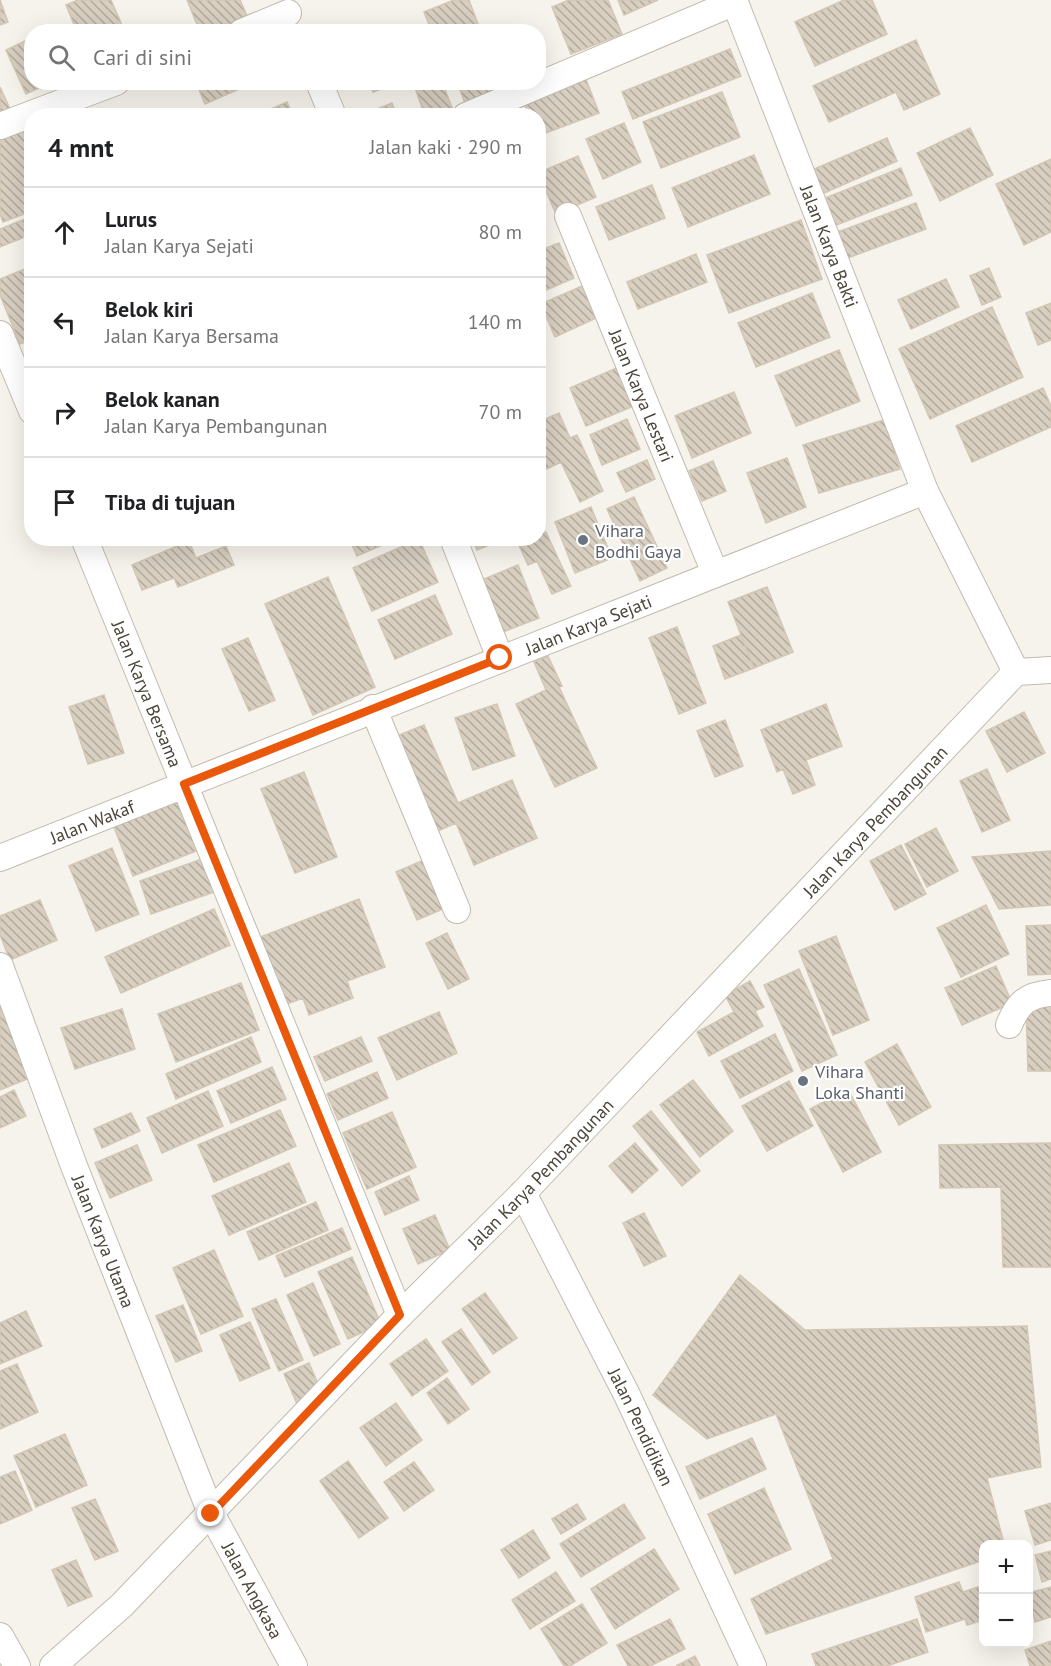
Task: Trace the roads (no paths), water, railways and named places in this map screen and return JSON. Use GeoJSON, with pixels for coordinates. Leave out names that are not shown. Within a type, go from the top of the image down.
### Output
{"type":"FeatureCollection","features":[{"type":"Feature","properties":{"kind":"street"},"geometry":{"type":"LineString","coordinates":[[546,82],[734,1]]}},
{"type":"Feature","properties":{"kind":"street","name":"Jalan Karya Bakti"},"geometry":{"type":"LineString","coordinates":[[734,1],[925,491],[1016,672]]}},
{"type":"Feature","properties":{"kind":"street"},"geometry":{"type":"LineString","coordinates":[[264,24],[289,15]]}},
{"type":"Feature","properties":{"kind":"street"},"geometry":{"type":"LineString","coordinates":[[47,108],[95,90]]}},
{"type":"Feature","properties":{"kind":"street"},"geometry":{"type":"LineString","coordinates":[[322,90],[329,108]]}},
{"type":"Feature","properties":{"kind":"street"},"geometry":{"type":"LineString","coordinates":[[485,108],[527,90]]}},
{"type":"Feature","properties":{"kind":"street"},"geometry":{"type":"LineString","coordinates":[[0,126],[24,117]]}},
{"type":"Feature","properties":{"kind":"street","name":"Jalan Karya Lestari"},"geometry":{"type":"LineString","coordinates":[[568,216],[715,573]]}},
{"type":"Feature","properties":{"kind":"street"},"geometry":{"type":"LineString","coordinates":[[0,334],[7,371],[24,398]]}},
{"type":"Feature","properties":{"kind":"street","name":"Jalan Karya Sejati"},"geometry":{"type":"LineString","coordinates":[[184,784],[925,491]]}},
{"type":"Feature","properties":{"kind":"street","name":"Jalan Karya Bersama"},"geometry":{"type":"LineString","coordinates":[[87,546],[400,1315]]}},
{"type":"Feature","properties":{"kind":"street"},"geometry":{"type":"LineString","coordinates":[[456,546],[500,658]]}},
{"type":"Feature","properties":{"kind":"street"},"geometry":{"type":"LineString","coordinates":[[1016,672],[1051,670]]}},
{"type":"Feature","properties":{"kind":"street","name":"Jalan Karya Pembangunan"},"geometry":{"type":"LineString","coordinates":[[53,1666],[122,1605],[400,1315],[524,1193],[1016,672]]}},
{"type":"Feature","properties":{"kind":"street"},"geometry":{"type":"LineString","coordinates":[[373,708],[457,910]]}},
{"type":"Feature","properties":{"kind":"street","name":"Jalan Wakaf"},"geometry":{"type":"LineString","coordinates":[[0,858],[184,784]]}},
{"type":"Feature","properties":{"kind":"street","name":"Jalan Karya Utama"},"geometry":{"type":"LineString","coordinates":[[0,966],[74,1166],[211,1514]]}},
{"type":"Feature","properties":{"kind":"street"},"geometry":{"type":"LineString","coordinates":[[1009,1025],[1017,1006],[1026,999],[1051,993]]}},
{"type":"Feature","properties":{"kind":"street","name":"Jalan Pendidikan"},"geometry":{"type":"LineString","coordinates":[[524,1193],[627,1395],[753,1666]]}},
{"type":"Feature","properties":{"kind":"street","name":"Jalan Angkasa"},"geometry":{"type":"LineString","coordinates":[[211,1514],[294,1666]]}},
{"type":"Feature","properties":{"kind":"street"},"geometry":{"type":"LineString","coordinates":[[0,1636],[17,1666]]}},
{"type":"Feature","properties":{"kind":"place","name":"Vihara Bodhi Gaya"},"geometry":{"type":"Point","coordinates":[583,540]}},
{"type":"Feature","properties":{"kind":"place","name":"Vihara Loka Shanti"},"geometry":{"type":"Point","coordinates":[803,1081]}}]}
